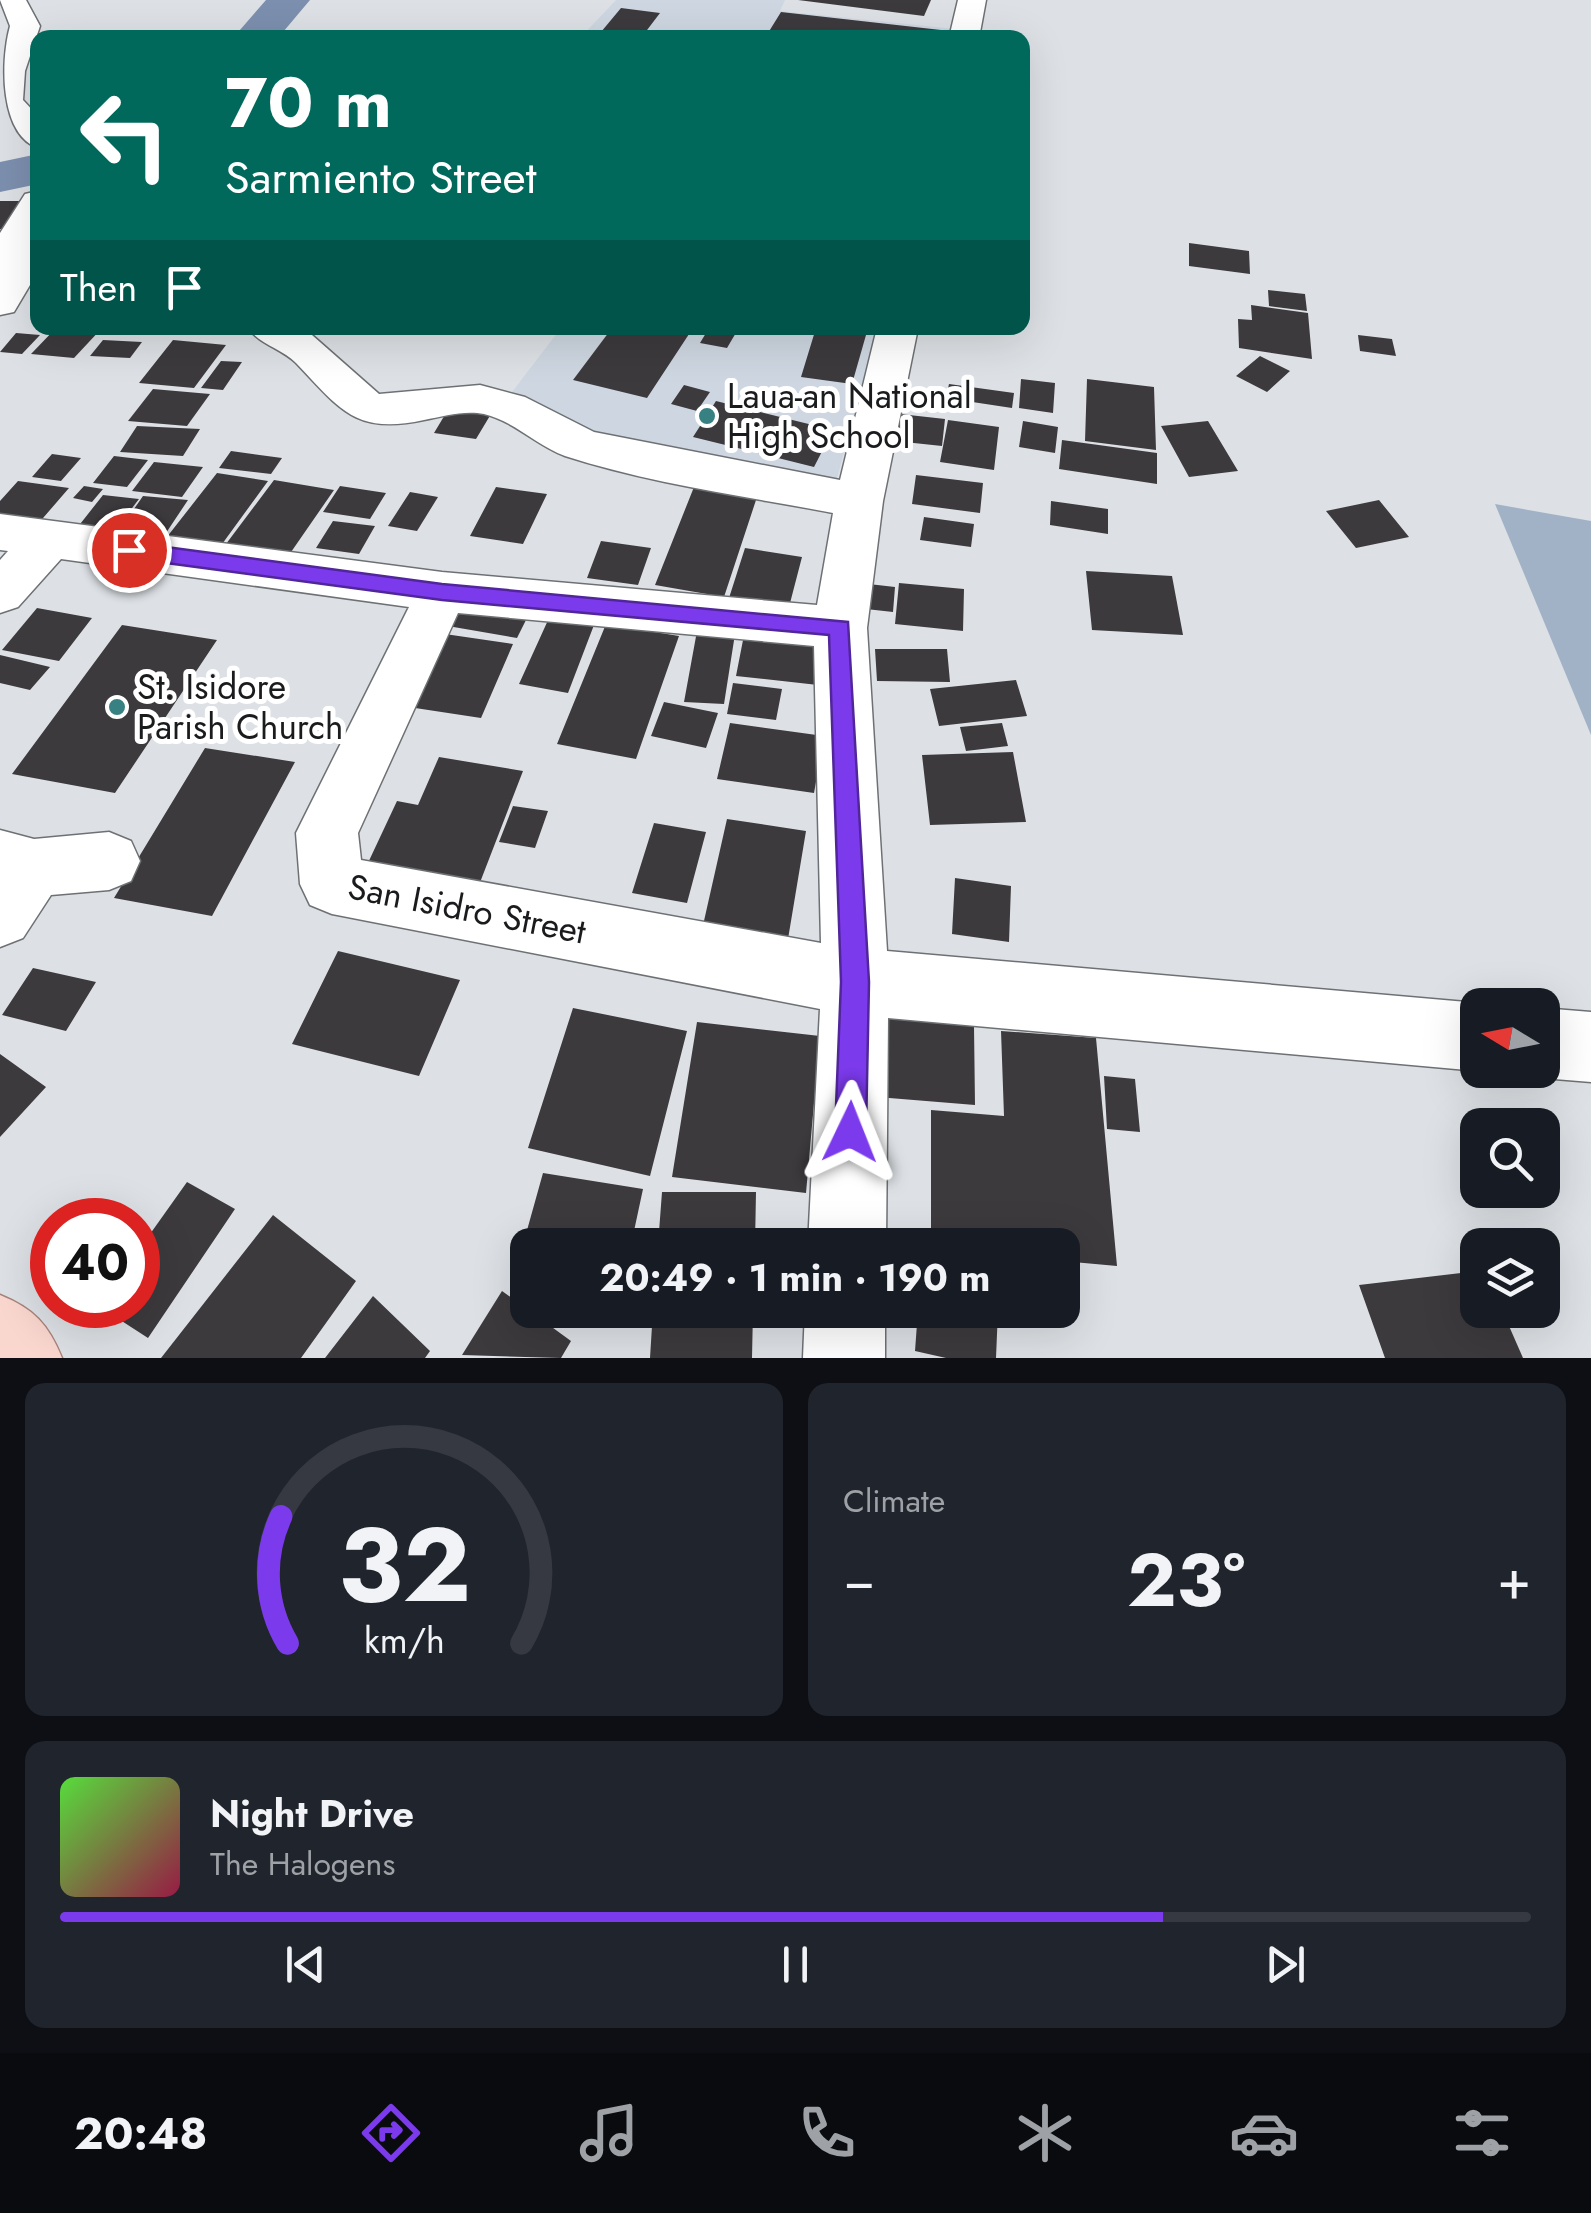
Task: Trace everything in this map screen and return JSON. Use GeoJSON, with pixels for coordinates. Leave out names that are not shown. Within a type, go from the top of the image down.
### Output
{"type":"FeatureCollection","features":[{"type":"Feature","properties":{"kind":"main road"},"geometry":{"type":"LineString","coordinates":[[0,1335],[21,1358]]}},
{"type":"Feature","properties":{"kind":"street"},"geometry":{"type":"LineString","coordinates":[[12,0],[25,26],[8,71],[7,100],[30,128]]}},
{"type":"Feature","properties":{"kind":"street"},"geometry":{"type":"LineString","coordinates":[[966,30],[972,0]]}},
{"type":"Feature","properties":{"kind":"street"},"geometry":{"type":"LineString","coordinates":[[0,303],[10,285],[8,237],[30,211]]}},
{"type":"Feature","properties":{"kind":"street"},"geometry":{"type":"LineString","coordinates":[[290,335],[358,403],[388,412],[425,402],[478,398],[521,408],[578,444],[859,501]]}},
{"type":"Feature","properties":{"kind":"street"},"geometry":{"type":"LineString","coordinates":[[848,1228],[855,982],[840,628],[859,501],[896,335]]}},
{"type":"Feature","properties":{"kind":"street"},"geometry":{"type":"LineString","coordinates":[[0,532],[442,592],[840,628]]}},
{"type":"Feature","properties":{"kind":"street"},"geometry":{"type":"LineString","coordinates":[[0,592],[50,540]]}},
{"type":"Feature","properties":{"kind":"street","name":"San Isidro Street"},"geometry":{"type":"LineString","coordinates":[[442,592],[327,833],[332,884],[855,982]]}},
{"type":"Feature","properties":{"kind":"street"},"geometry":{"type":"LineString","coordinates":[[11,881],[109,861]]}},
{"type":"Feature","properties":{"kind":"street"},"geometry":{"type":"LineString","coordinates":[[855,982],[1460,1035]]}},
{"type":"Feature","properties":{"kind":"street"},"geometry":{"type":"LineString","coordinates":[[1560,1044],[1591,1047]]}},
{"type":"Feature","properties":{"kind":"street"},"geometry":{"type":"LineString","coordinates":[[844,1358],[845,1328]]}},
{"type":"Feature","properties":{"kind":"shaded area"},"geometry":{"type":"Polygon","coordinates":[[[616,0],[785,0],[780,11],[956,29],[956,30],[588,30],[616,0]]]}},
{"type":"Feature","properties":{"kind":"shaded area","name":"Laua-an National High School"},"geometry":{"type":"Polygon","coordinates":[[[556,335],[875,335],[835,486],[610,440],[512,392],[556,335]]]}},
{"type":"Feature","properties":{"kind":"shaded area"},"geometry":{"type":"Polygon","coordinates":[[[1495,504],[1591,521],[1591,735],[1495,504]]]}},
{"type":"Feature","properties":{"kind":"building"},"geometry":{"type":"Polygon","coordinates":[[[798,0],[931,0],[924,16],[798,0]]]}},
{"type":"Feature","properties":{"kind":"building"},"geometry":{"type":"Polygon","coordinates":[[[621,8],[660,13],[647,30],[603,30],[621,8]]]}},
{"type":"Feature","properties":{"kind":"building"},"geometry":{"type":"Polygon","coordinates":[[[781,12],[941,30],[770,30],[781,12]]]}},
{"type":"Feature","properties":{"kind":"building"},"geometry":{"type":"Polygon","coordinates":[[[0,201],[28,201],[8,229],[0,229],[0,201]]]}},
{"type":"Feature","properties":{"kind":"building"},"geometry":{"type":"Polygon","coordinates":[[[1189,243],[1249,251],[1250,274],[1189,266],[1189,243]]]}},
{"type":"Feature","properties":{"kind":"building"},"geometry":{"type":"Polygon","coordinates":[[[1268,290],[1305,294],[1307,311],[1269,306],[1268,290]]]}},
{"type":"Feature","properties":{"kind":"building"},"geometry":{"type":"Polygon","coordinates":[[[1251,305],[1308,313],[1312,359],[1239,348],[1238,319],[1252,320],[1251,305]]]}},
{"type":"Feature","properties":{"kind":"building"},"geometry":{"type":"Polygon","coordinates":[[[16,333],[40,335],[22,354],[0,352],[16,333]]]}},
{"type":"Feature","properties":{"kind":"building"},"geometry":{"type":"Polygon","coordinates":[[[49,335],[95,335],[74,358],[31,354],[49,335]]]}},
{"type":"Feature","properties":{"kind":"building"},"geometry":{"type":"Polygon","coordinates":[[[607,335],[688,335],[647,398],[573,380],[607,335]]]}},
{"type":"Feature","properties":{"kind":"building"},"geometry":{"type":"Polygon","coordinates":[[[705,335],[735,335],[727,348],[700,343],[705,335]]]}},
{"type":"Feature","properties":{"kind":"building"},"geometry":{"type":"Polygon","coordinates":[[[814,335],[866,335],[852,384],[801,377],[814,335]]]}},
{"type":"Feature","properties":{"kind":"building"},"geometry":{"type":"Polygon","coordinates":[[[1358,335],[1392,339],[1396,356],[1360,351],[1358,335]]]}},
{"type":"Feature","properties":{"kind":"building"},"geometry":{"type":"Polygon","coordinates":[[[103,340],[142,342],[130,358],[90,356],[103,340]]]}},
{"type":"Feature","properties":{"kind":"building"},"geometry":{"type":"Polygon","coordinates":[[[173,340],[226,345],[194,388],[139,383],[173,340]]]}},
{"type":"Feature","properties":{"kind":"building"},"geometry":{"type":"Polygon","coordinates":[[[1260,356],[1290,371],[1267,392],[1236,376],[1260,356]]]}},
{"type":"Feature","properties":{"kind":"building"},"geometry":{"type":"Polygon","coordinates":[[[221,361],[242,362],[223,390],[201,388],[221,361]]]}},
{"type":"Feature","properties":{"kind":"building"},"geometry":{"type":"Polygon","coordinates":[[[1021,379],[1055,383],[1053,413],[1019,408],[1021,379]]]}},
{"type":"Feature","properties":{"kind":"building"},"geometry":{"type":"Polygon","coordinates":[[[1087,379],[1154,387],[1156,450],[1085,441],[1087,379]]]}},
{"type":"Feature","properties":{"kind":"building"},"geometry":{"type":"Polygon","coordinates":[[[949,384],[1014,393],[1012,408],[946,398],[949,384]]]}},
{"type":"Feature","properties":{"kind":"building"},"geometry":{"type":"Polygon","coordinates":[[[684,385],[710,392],[697,411],[671,404],[684,385]]]}},
{"type":"Feature","properties":{"kind":"building"},"geometry":{"type":"Polygon","coordinates":[[[153,389],[210,394],[187,426],[128,421],[153,389]]]}},
{"type":"Feature","properties":{"kind":"building"},"geometry":{"type":"Polygon","coordinates":[[[716,401],[833,430],[814,467],[693,437],[716,401]]]}},
{"type":"Feature","properties":{"kind":"building"},"geometry":{"type":"Polygon","coordinates":[[[449,408],[491,414],[476,439],[434,433],[449,408]]]}},
{"type":"Feature","properties":{"kind":"building"},"geometry":{"type":"Polygon","coordinates":[[[900,414],[945,419],[942,446],[895,441],[900,414]]]}},
{"type":"Feature","properties":{"kind":"building"},"geometry":{"type":"Polygon","coordinates":[[[948,420],[999,427],[994,470],[940,462],[948,420]]]}},
{"type":"Feature","properties":{"kind":"building"},"geometry":{"type":"Polygon","coordinates":[[[1023,421],[1058,427],[1055,453],[1019,447],[1023,421]]]}},
{"type":"Feature","properties":{"kind":"building"},"geometry":{"type":"Polygon","coordinates":[[[1208,421],[1238,471],[1189,477],[1161,426],[1208,421]]]}},
{"type":"Feature","properties":{"kind":"building"},"geometry":{"type":"Polygon","coordinates":[[[137,426],[200,429],[183,456],[120,452],[137,426]]]}},
{"type":"Feature","properties":{"kind":"building"},"geometry":{"type":"Polygon","coordinates":[[[1062,440],[1157,453],[1157,484],[1059,469],[1062,440]]]}},
{"type":"Feature","properties":{"kind":"building"},"geometry":{"type":"Polygon","coordinates":[[[231,451],[282,458],[271,474],[219,468],[231,451]]]}},
{"type":"Feature","properties":{"kind":"building"},"geometry":{"type":"Polygon","coordinates":[[[52,454],[81,458],[61,481],[32,477],[52,454]]]}},
{"type":"Feature","properties":{"kind":"building"},"geometry":{"type":"Polygon","coordinates":[[[114,456],[148,460],[127,487],[93,483],[114,456]]]}},
{"type":"Feature","properties":{"kind":"building"},"geometry":{"type":"Polygon","coordinates":[[[154,462],[203,467],[182,497],[132,491],[154,462]]]}},
{"type":"Feature","properties":{"kind":"building"},"geometry":{"type":"Polygon","coordinates":[[[217,473],[268,481],[217,551],[163,542],[217,473]]]}},
{"type":"Feature","properties":{"kind":"building"},"geometry":{"type":"Polygon","coordinates":[[[916,475],[983,483],[980,513],[912,504],[916,475]]]}},
{"type":"Feature","properties":{"kind":"building"},"geometry":{"type":"Polygon","coordinates":[[[274,480],[334,490],[289,555],[226,544],[274,480]]]}},
{"type":"Feature","properties":{"kind":"building"},"geometry":{"type":"Polygon","coordinates":[[[18,481],[69,488],[37,525],[0,519],[0,501],[18,481]]]}},
{"type":"Feature","properties":{"kind":"building"},"geometry":{"type":"Polygon","coordinates":[[[84,486],[103,489],[92,502],[73,498],[84,486]]]}},
{"type":"Feature","properties":{"kind":"building"},"geometry":{"type":"Polygon","coordinates":[[[340,486],[386,493],[370,519],[323,512],[340,486]]]}},
{"type":"Feature","properties":{"kind":"building"},"geometry":{"type":"Polygon","coordinates":[[[496,487],[547,494],[523,544],[470,536],[496,487]]]}},
{"type":"Feature","properties":{"kind":"building"},"geometry":{"type":"Polygon","coordinates":[[[694,487],[757,497],[724,597],[655,585],[694,487]]]}},
{"type":"Feature","properties":{"kind":"building"},"geometry":{"type":"Polygon","coordinates":[[[410,492],[438,497],[417,531],[388,526],[410,492]]]}},
{"type":"Feature","properties":{"kind":"building"},"geometry":{"type":"Polygon","coordinates":[[[103,495],[139,499],[110,537],[73,533],[103,495]]]}},
{"type":"Feature","properties":{"kind":"building"},"geometry":{"type":"Polygon","coordinates":[[[143,496],[188,500],[164,536],[118,532],[143,496]]]}},
{"type":"Feature","properties":{"kind":"building"},"geometry":{"type":"Polygon","coordinates":[[[1379,500],[1409,537],[1356,548],[1326,511],[1379,500]]]}},
{"type":"Feature","properties":{"kind":"building"},"geometry":{"type":"Polygon","coordinates":[[[1051,501],[1108,509],[1108,534],[1050,525],[1051,501]]]}},
{"type":"Feature","properties":{"kind":"building"},"geometry":{"type":"Polygon","coordinates":[[[924,517],[974,524],[971,547],[920,540],[924,517]]]}},
{"type":"Feature","properties":{"kind":"building"},"geometry":{"type":"Polygon","coordinates":[[[333,521],[375,526],[359,554],[316,548],[333,521]]]}},
{"type":"Feature","properties":{"kind":"building"},"geometry":{"type":"Polygon","coordinates":[[[601,541],[651,548],[638,585],[587,578],[601,541]]]}},
{"type":"Feature","properties":{"kind":"building"},"geometry":{"type":"Polygon","coordinates":[[[745,548],[802,557],[789,607],[729,598],[745,548]]]}},
{"type":"Feature","properties":{"kind":"building"},"geometry":{"type":"Polygon","coordinates":[[[1086,571],[1172,576],[1183,635],[1092,630],[1086,571]]]}},
{"type":"Feature","properties":{"kind":"building"},"geometry":{"type":"Polygon","coordinates":[[[860,583],[895,587],[893,612],[857,608],[860,583]]]}},
{"type":"Feature","properties":{"kind":"building"},"geometry":{"type":"Polygon","coordinates":[[[899,583],[964,589],[963,631],[895,624],[899,583]]]}},
{"type":"Feature","properties":{"kind":"building"},"geometry":{"type":"Polygon","coordinates":[[[455,602],[529,614],[517,638],[442,625],[455,602]]]}},
{"type":"Feature","properties":{"kind":"building"},"geometry":{"type":"Polygon","coordinates":[[[37,608],[92,618],[59,661],[2,650],[37,608]]]}},
{"type":"Feature","properties":{"kind":"building"},"geometry":{"type":"Polygon","coordinates":[[[549,618],[594,625],[568,693],[519,684],[549,618]]]}},
{"type":"Feature","properties":{"kind":"building"},"geometry":{"type":"Polygon","coordinates":[[[606,624],[679,636],[636,759],[557,744],[606,624]]]}},
{"type":"Feature","properties":{"kind":"building","name":"St. Isidore Parish Church"},"geometry":{"type":"Polygon","coordinates":[[[122,625],[217,640],[115,793],[12,774],[122,625]]]}},
{"type":"Feature","properties":{"kind":"building"},"geometry":{"type":"Polygon","coordinates":[[[697,631],[735,634],[724,704],[684,702],[697,631]]]}},
{"type":"Feature","properties":{"kind":"building"},"geometry":{"type":"Polygon","coordinates":[[[438,633],[513,644],[481,718],[402,706],[438,633]]]}},
{"type":"Feature","properties":{"kind":"building"},"geometry":{"type":"Polygon","coordinates":[[[744,635],[825,643],[818,685],[736,676],[744,635]]]}},
{"type":"Feature","properties":{"kind":"building"},"geometry":{"type":"Polygon","coordinates":[[[875,649],[947,649],[950,682],[877,681],[875,649]]]}},
{"type":"Feature","properties":{"kind":"building"},"geometry":{"type":"Polygon","coordinates":[[[0,655],[50,667],[30,690],[0,683],[0,655]]]}},
{"type":"Feature","properties":{"kind":"building"},"geometry":{"type":"Polygon","coordinates":[[[1016,680],[1027,716],[939,726],[930,689],[1016,680]]]}},
{"type":"Feature","properties":{"kind":"building"},"geometry":{"type":"Polygon","coordinates":[[[733,683],[782,689],[776,720],[727,714],[733,683]]]}},
{"type":"Feature","properties":{"kind":"building"},"geometry":{"type":"Polygon","coordinates":[[[664,702],[718,713],[706,748],[651,736],[664,702]]]}},
{"type":"Feature","properties":{"kind":"building"},"geometry":{"type":"Polygon","coordinates":[[[730,723],[824,736],[814,793],[717,779],[730,723]]]}},
{"type":"Feature","properties":{"kind":"building"},"geometry":{"type":"Polygon","coordinates":[[[1002,723],[1008,746],[966,751],[960,727],[1002,723]]]}},
{"type":"Feature","properties":{"kind":"building"},"geometry":{"type":"Polygon","coordinates":[[[205,748],[295,762],[212,916],[114,898],[205,748]]]}},
{"type":"Feature","properties":{"kind":"building"},"geometry":{"type":"Polygon","coordinates":[[[1013,752],[1026,822],[930,825],[922,755],[1013,752]]]}},
{"type":"Feature","properties":{"kind":"building"},"geometry":{"type":"Polygon","coordinates":[[[439,757],[523,771],[479,885],[367,865],[397,801],[418,805],[439,757]]]}},
{"type":"Feature","properties":{"kind":"building"},"geometry":{"type":"Polygon","coordinates":[[[513,806],[548,811],[535,848],[499,842],[513,806]]]}},
{"type":"Feature","properties":{"kind":"building"},"geometry":{"type":"Polygon","coordinates":[[[727,819],[806,831],[785,957],[699,943],[727,819]]]}},
{"type":"Feature","properties":{"kind":"building"},"geometry":{"type":"Polygon","coordinates":[[[654,823],[706,832],[687,903],[632,893],[654,823]]]}},
{"type":"Feature","properties":{"kind":"building"},"geometry":{"type":"Polygon","coordinates":[[[955,878],[1011,886],[1009,942],[952,934],[955,878]]]}},
{"type":"Feature","properties":{"kind":"building"},"geometry":{"type":"Polygon","coordinates":[[[338,951],[460,980],[419,1076],[292,1044],[338,951]]]}},
{"type":"Feature","properties":{"kind":"building"},"geometry":{"type":"Polygon","coordinates":[[[33,968],[96,982],[66,1031],[2,1015],[33,968]]]}},
{"type":"Feature","properties":{"kind":"building"},"geometry":{"type":"Polygon","coordinates":[[[573,1008],[687,1031],[650,1176],[528,1148],[573,1008]]]}},
{"type":"Feature","properties":{"kind":"building"},"geometry":{"type":"Polygon","coordinates":[[[880,1018],[974,1026],[975,1105],[877,1097],[880,1018]]]}},
{"type":"Feature","properties":{"kind":"building"},"geometry":{"type":"Polygon","coordinates":[[[697,1022],[820,1036],[806,1193],[672,1177],[697,1022]]]}},
{"type":"Feature","properties":{"kind":"building"},"geometry":{"type":"Polygon","coordinates":[[[1001,1031],[1096,1038],[1117,1266],[1080,1263],[1080,1228],[931,1228],[931,1110],[1004,1116],[1001,1031]]]}},
{"type":"Feature","properties":{"kind":"building"},"geometry":{"type":"Polygon","coordinates":[[[0,1054],[46,1087],[0,1137],[0,1054]]]}},
{"type":"Feature","properties":{"kind":"building"},"geometry":{"type":"Polygon","coordinates":[[[1104,1076],[1135,1079],[1140,1132],[1107,1129],[1104,1076]]]}},
{"type":"Feature","properties":{"kind":"building"},"geometry":{"type":"Polygon","coordinates":[[[543,1173],[643,1189],[635,1228],[528,1228],[543,1173]]]}},
{"type":"Feature","properties":{"kind":"building"},"geometry":{"type":"Polygon","coordinates":[[[187,1182],[235,1209],[160,1320],[160,1220],[187,1182]]]}},
{"type":"Feature","properties":{"kind":"building"},"geometry":{"type":"Polygon","coordinates":[[[662,1192],[756,1192],[755,1228],[659,1228],[662,1192]]]}},
{"type":"Feature","properties":{"kind":"building"},"geometry":{"type":"Polygon","coordinates":[[[273,1215],[356,1281],[301,1358],[161,1358],[273,1215]]]}},
{"type":"Feature","properties":{"kind":"building"},"geometry":{"type":"Polygon","coordinates":[[[1460,1273],[1460,1328],[1510,1328],[1523,1358],[1385,1358],[1359,1285],[1460,1273]]]}},
{"type":"Feature","properties":{"kind":"building"},"geometry":{"type":"Polygon","coordinates":[[[502,1291],[510,1297],[510,1328],[553,1328],[571,1341],[561,1358],[462,1355],[502,1291]]]}},
{"type":"Feature","properties":{"kind":"building"},"geometry":{"type":"Polygon","coordinates":[[[373,1296],[430,1351],[425,1358],[325,1358],[373,1296]]]}},
{"type":"Feature","properties":{"kind":"building"},"geometry":{"type":"Polygon","coordinates":[[[133,1328],[155,1328],[148,1338],[133,1328]]]}},
{"type":"Feature","properties":{"kind":"building"},"geometry":{"type":"Polygon","coordinates":[[[652,1328],[753,1328],[752,1358],[650,1358],[652,1328]]]}},
{"type":"Feature","properties":{"kind":"building"},"geometry":{"type":"Polygon","coordinates":[[[917,1328],[997,1328],[996,1358],[946,1358],[915,1351],[917,1328]]]}},
{"type":"Feature","properties":{"kind":"waterway"},"geometry":{"type":"LineString","coordinates":[[261,30],[289,0]]}},
{"type":"Feature","properties":{"kind":"waterway"},"geometry":{"type":"LineString","coordinates":[[0,177],[30,171]]}},
{"type":"Feature","properties":{"kind":"place","name":"Laua-an National High School"},"geometry":{"type":"Point","coordinates":[707,416]}},
{"type":"Feature","properties":{"kind":"place","name":"St. Isidore Parish Church"},"geometry":{"type":"Point","coordinates":[117,707]}},
{"type":"Feature","properties":{"kind":"route"},"geometry":{"type":"LineString","coordinates":[[129,550],[442,592],[840,628],[855,982],[850,1132]]}}]}
